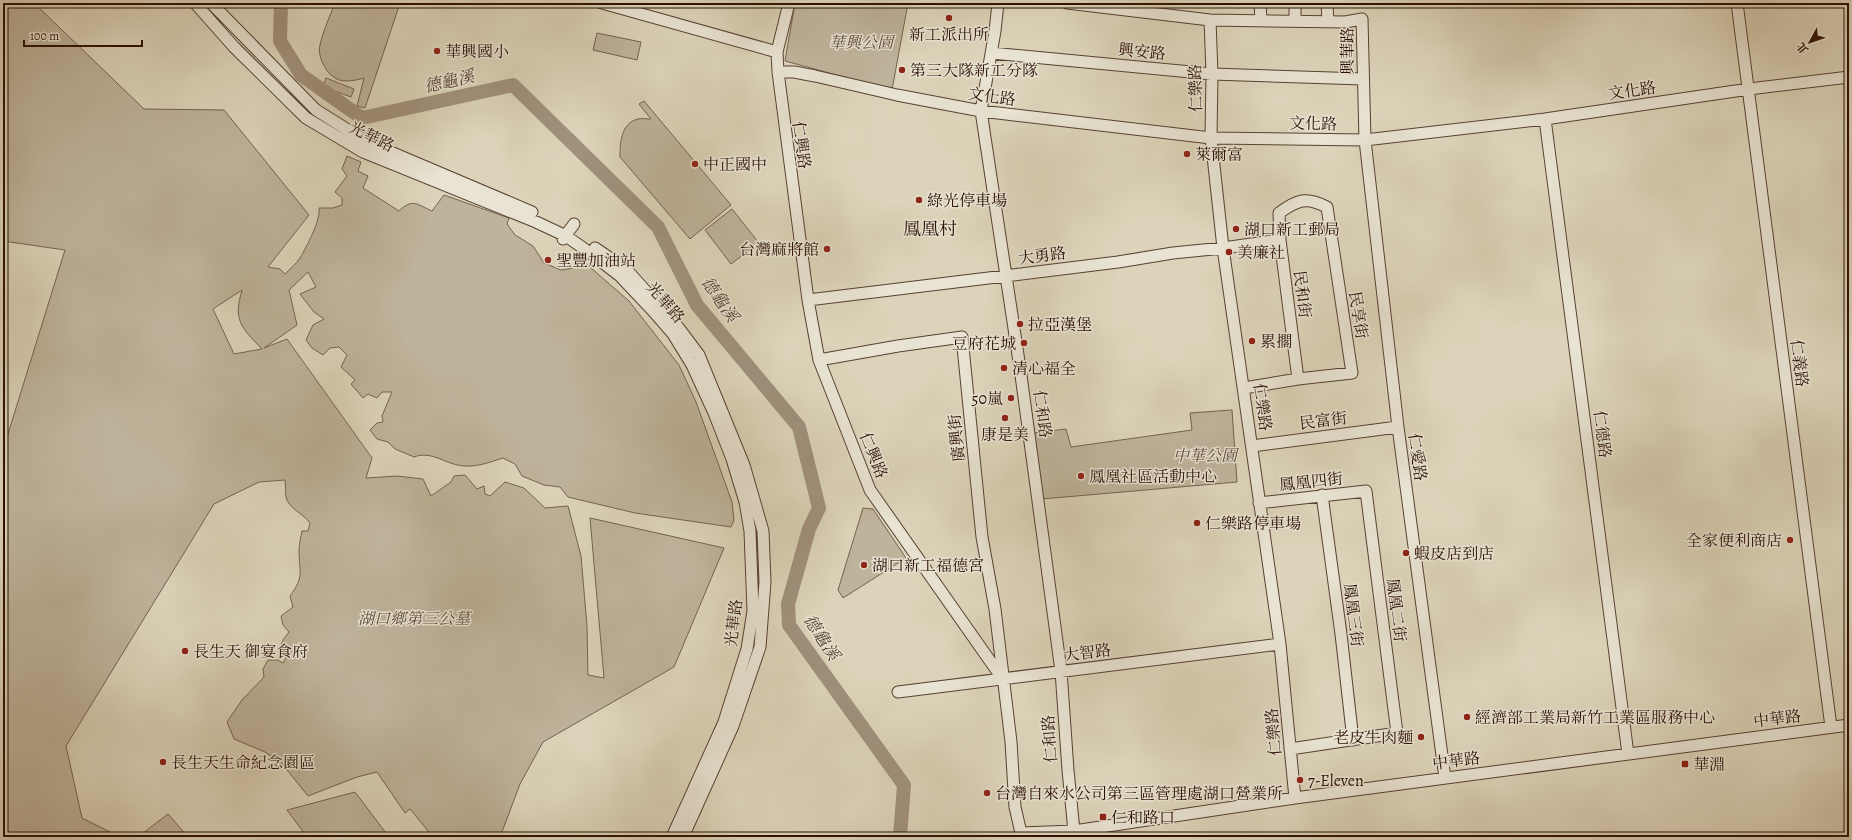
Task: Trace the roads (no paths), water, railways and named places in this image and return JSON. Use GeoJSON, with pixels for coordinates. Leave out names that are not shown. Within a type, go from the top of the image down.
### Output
{"type":"FeatureCollection","features":[{"type":"Feature","properties":{"kind":"street","name":"光華路"},"geometry":{"type":"LineString","coordinates":[[195,3],[234,47],[306,118],[363,152],[528,219],[568,232]]}},
{"type":"Feature","properties":{"kind":"street","name":"光華路"},"geometry":{"type":"LineString","coordinates":[[211,3],[316,110],[367,142],[568,232],[626,269],[657,308],[699,355],[744,465],[763,531],[765,582],[760,647],[733,726],[687,832]]}},
{"type":"Feature","properties":{"kind":"street"},"geometry":{"type":"LineString","coordinates":[[602,3],[777,52]]}},
{"type":"Feature","properties":{"kind":"street","name":"仁興路"},"geometry":{"type":"LineString","coordinates":[[789,3],[777,52],[778,72],[808,300],[819,360],[870,490],[1003,678],[1011,742],[1016,807],[1021,833],[1073,834]]}},
{"type":"Feature","properties":{"kind":"street","name":"仁和路"},"geometry":{"type":"LineString","coordinates":[[998,3],[995,31],[981,111],[1020,368],[1061,671],[1073,834]]}},
{"type":"Feature","properties":{"kind":"street","name":"興華路"},"geometry":{"type":"LineString","coordinates":[[1067,3],[1210,20],[1345,22],[1362,19],[1365,140]]}},
{"type":"Feature","properties":{"kind":"street"},"geometry":{"type":"LineString","coordinates":[[1260,3],[1261,20]]}},
{"type":"Feature","properties":{"kind":"street"},"geometry":{"type":"LineString","coordinates":[[1295,3],[1295,21]]}},
{"type":"Feature","properties":{"kind":"street"},"geometry":{"type":"LineString","coordinates":[[1328,3],[1328,22]]}},
{"type":"Feature","properties":{"kind":"street","name":"仁義路"},"geometry":{"type":"LineString","coordinates":[[1737,3],[1831,727]]}},
{"type":"Feature","properties":{"kind":"street","name":"仁樂路"},"geometry":{"type":"LineString","coordinates":[[1210,20],[1212,74],[1211,138],[1223,248],[1280,644],[1295,798]]}},
{"type":"Feature","properties":{"kind":"street","name":"興安路"},"geometry":{"type":"LineString","coordinates":[[991,53],[1212,74],[1363,79]]}},
{"type":"Feature","properties":{"kind":"street","name":"文化路"},"geometry":{"type":"LineString","coordinates":[[778,72],[794,72],[815,76],[885,93],[981,111],[1211,138],[1365,140],[1545,119],[1749,89],[1849,77]]}},
{"type":"Feature","properties":{"kind":"street","name":"仁德路"},"geometry":{"type":"LineString","coordinates":[[1545,119],[1628,754]]}},
{"type":"Feature","properties":{"kind":"street","name":"仁愛路"},"geometry":{"type":"LineString","coordinates":[[1365,140],[1398,427],[1445,778]]}},
{"type":"Feature","properties":{"kind":"street","name":"民享街"},"geometry":{"type":"LineString","coordinates":[[1244,388],[1298,379],[1352,373],[1327,207],[1314,201],[1293,202],[1279,213]]}},
{"type":"Feature","properties":{"kind":"street","name":"民和街"},"geometry":{"type":"LineString","coordinates":[[1279,213],[1280,240],[1298,379]]}},
{"type":"Feature","properties":{"kind":"street","name":"大勇路"},"geometry":{"type":"LineString","coordinates":[[808,300],[1118,262],[1173,253],[1280,240]]}},
{"type":"Feature","properties":{"kind":"street","name":"光華路"},"geometry":{"type":"LineString","coordinates":[[657,308],[692,364],[729,453],[745,502],[750,531],[753,611],[747,649],[737,673],[724,722],[672,837]]}},
{"type":"Feature","properties":{"kind":"street","name":"廣興街"},"geometry":{"type":"LineString","coordinates":[[819,360],[898,346],[962,337],[982,537],[996,609],[1003,678]]}},
{"type":"Feature","properties":{"kind":"street","name":"民富街"},"geometry":{"type":"LineString","coordinates":[[1252,446],[1398,427]]}},
{"type":"Feature","properties":{"kind":"street","name":"鳳凰四街"},"geometry":{"type":"LineString","coordinates":[[1259,503],[1366,491]]}},
{"type":"Feature","properties":{"kind":"street","name":"鳳凰二街"},"geometry":{"type":"LineString","coordinates":[[1353,740],[1397,733],[1366,491]]}},
{"type":"Feature","properties":{"kind":"street","name":"鳳凰三街"},"geometry":{"type":"LineString","coordinates":[[1322,495],[1341,634],[1353,740]]}},
{"type":"Feature","properties":{"kind":"street","name":"大智路"},"geometry":{"type":"LineString","coordinates":[[898,692],[1280,644]]}},
{"type":"Feature","properties":{"kind":"street","name":"中華路"},"geometry":{"type":"LineString","coordinates":[[1073,834],[1295,798],[1849,725]]}},
{"type":"Feature","properties":{"kind":"street"},"geometry":{"type":"LineString","coordinates":[[1290,749],[1353,740]]}},
{"type":"Feature","properties":{"kind":"waterway","name":"德龜溪"},"geometry":{"type":"LineString","coordinates":[[281,3],[280,41],[301,75],[362,118],[513,85],[658,227],[697,305],[799,427],[819,508],[809,529],[788,604],[789,625],[904,785],[900,837]]}},
{"type":"Feature","properties":{"kind":"place","name":"新工派出所"},"geometry":{"type":"Point","coordinates":[949,18]}},
{"type":"Feature","properties":{"kind":"place","name":"華興國小"},"geometry":{"type":"Point","coordinates":[437,51]}},
{"type":"Feature","properties":{"kind":"place","name":"第三大隊新工分隊"},"geometry":{"type":"Point","coordinates":[902,70]}},
{"type":"Feature","properties":{"kind":"place","name":"萊爾富"},"geometry":{"type":"Point","coordinates":[1187,154]}},
{"type":"Feature","properties":{"kind":"place","name":"中正國中"},"geometry":{"type":"Point","coordinates":[695,164]}},
{"type":"Feature","properties":{"kind":"place","name":"綠光停車場"},"geometry":{"type":"Point","coordinates":[919,200]}},
{"type":"Feature","properties":{"kind":"place","name":"湖口新工郵局"},"geometry":{"type":"Point","coordinates":[1236,229]}},
{"type":"Feature","properties":{"kind":"place","name":"台灣麻將館"},"geometry":{"type":"Point","coordinates":[827,249]}},
{"type":"Feature","properties":{"kind":"place","name":"美廉社"},"geometry":{"type":"Point","coordinates":[1229,252]}},
{"type":"Feature","properties":{"kind":"place","name":"聖豐加油站"},"geometry":{"type":"Point","coordinates":[548,260]}},
{"type":"Feature","properties":{"kind":"place","name":"拉亞漢堡"},"geometry":{"type":"Point","coordinates":[1020,324]}},
{"type":"Feature","properties":{"kind":"place","name":"累擱"},"geometry":{"type":"Point","coordinates":[1252,341]}},
{"type":"Feature","properties":{"kind":"place","name":"豆府花城"},"geometry":{"type":"Point","coordinates":[1024,343]}},
{"type":"Feature","properties":{"kind":"place","name":"清心福全"},"geometry":{"type":"Point","coordinates":[1004,368]}},
{"type":"Feature","properties":{"kind":"place","name":"50嵐"},"geometry":{"type":"Point","coordinates":[1011,398]}},
{"type":"Feature","properties":{"kind":"place","name":"康是美"},"geometry":{"type":"Point","coordinates":[1005,418]}},
{"type":"Feature","properties":{"kind":"place","name":"鳳凰社區活動中心"},"geometry":{"type":"Point","coordinates":[1081,476]}},
{"type":"Feature","properties":{"kind":"place","name":"仁樂路停車場"},"geometry":{"type":"Point","coordinates":[1197,523]}},
{"type":"Feature","properties":{"kind":"place","name":"全家便利商店"},"geometry":{"type":"Point","coordinates":[1790,540]}},
{"type":"Feature","properties":{"kind":"place","name":"蝦皮店到店"},"geometry":{"type":"Point","coordinates":[1406,553]}},
{"type":"Feature","properties":{"kind":"place","name":"湖口新工福德宮"},"geometry":{"type":"Point","coordinates":[864,565]}},
{"type":"Feature","properties":{"kind":"place","name":"長生天 御宴食府"},"geometry":{"type":"Point","coordinates":[185,651]}},
{"type":"Feature","properties":{"kind":"place","name":"經濟部工業局新竹工業區服務中心"},"geometry":{"type":"Point","coordinates":[1467,717]}},
{"type":"Feature","properties":{"kind":"place","name":"老皮牛肉麵"},"geometry":{"type":"Point","coordinates":[1421,737]}},
{"type":"Feature","properties":{"kind":"place","name":"長生天生命紀念園區"},"geometry":{"type":"Point","coordinates":[163,762]}},
{"type":"Feature","properties":{"kind":"place","name":"華淵"},"geometry":{"type":"Point","coordinates":[1685,764]}},
{"type":"Feature","properties":{"kind":"place","name":"7-Eleven"},"geometry":{"type":"Point","coordinates":[1300,780]}},
{"type":"Feature","properties":{"kind":"place","name":"台灣自來水公司第三區管理處湖口營業所"},"geometry":{"type":"Point","coordinates":[987,793]}},
{"type":"Feature","properties":{"kind":"place","name":"仁和路口"},"geometry":{"type":"Point","coordinates":[1103,817]}},
{"type":"Feature","properties":{"kind":"district","name":"鳳凰村"},"geometry":{"type":"Point","coordinates":[930,229]}},
{"type":"Feature","properties":{"kind":"park label","name":"華興公園"},"geometry":{"type":"Point","coordinates":[861,42]}},
{"type":"Feature","properties":{"kind":"park label","name":"中華公園"},"geometry":{"type":"Point","coordinates":[1205,455]}},
{"type":"Feature","properties":{"kind":"park label","name":"湖口鄉第三公墓"},"geometry":{"type":"Point","coordinates":[414,618]}}]}
